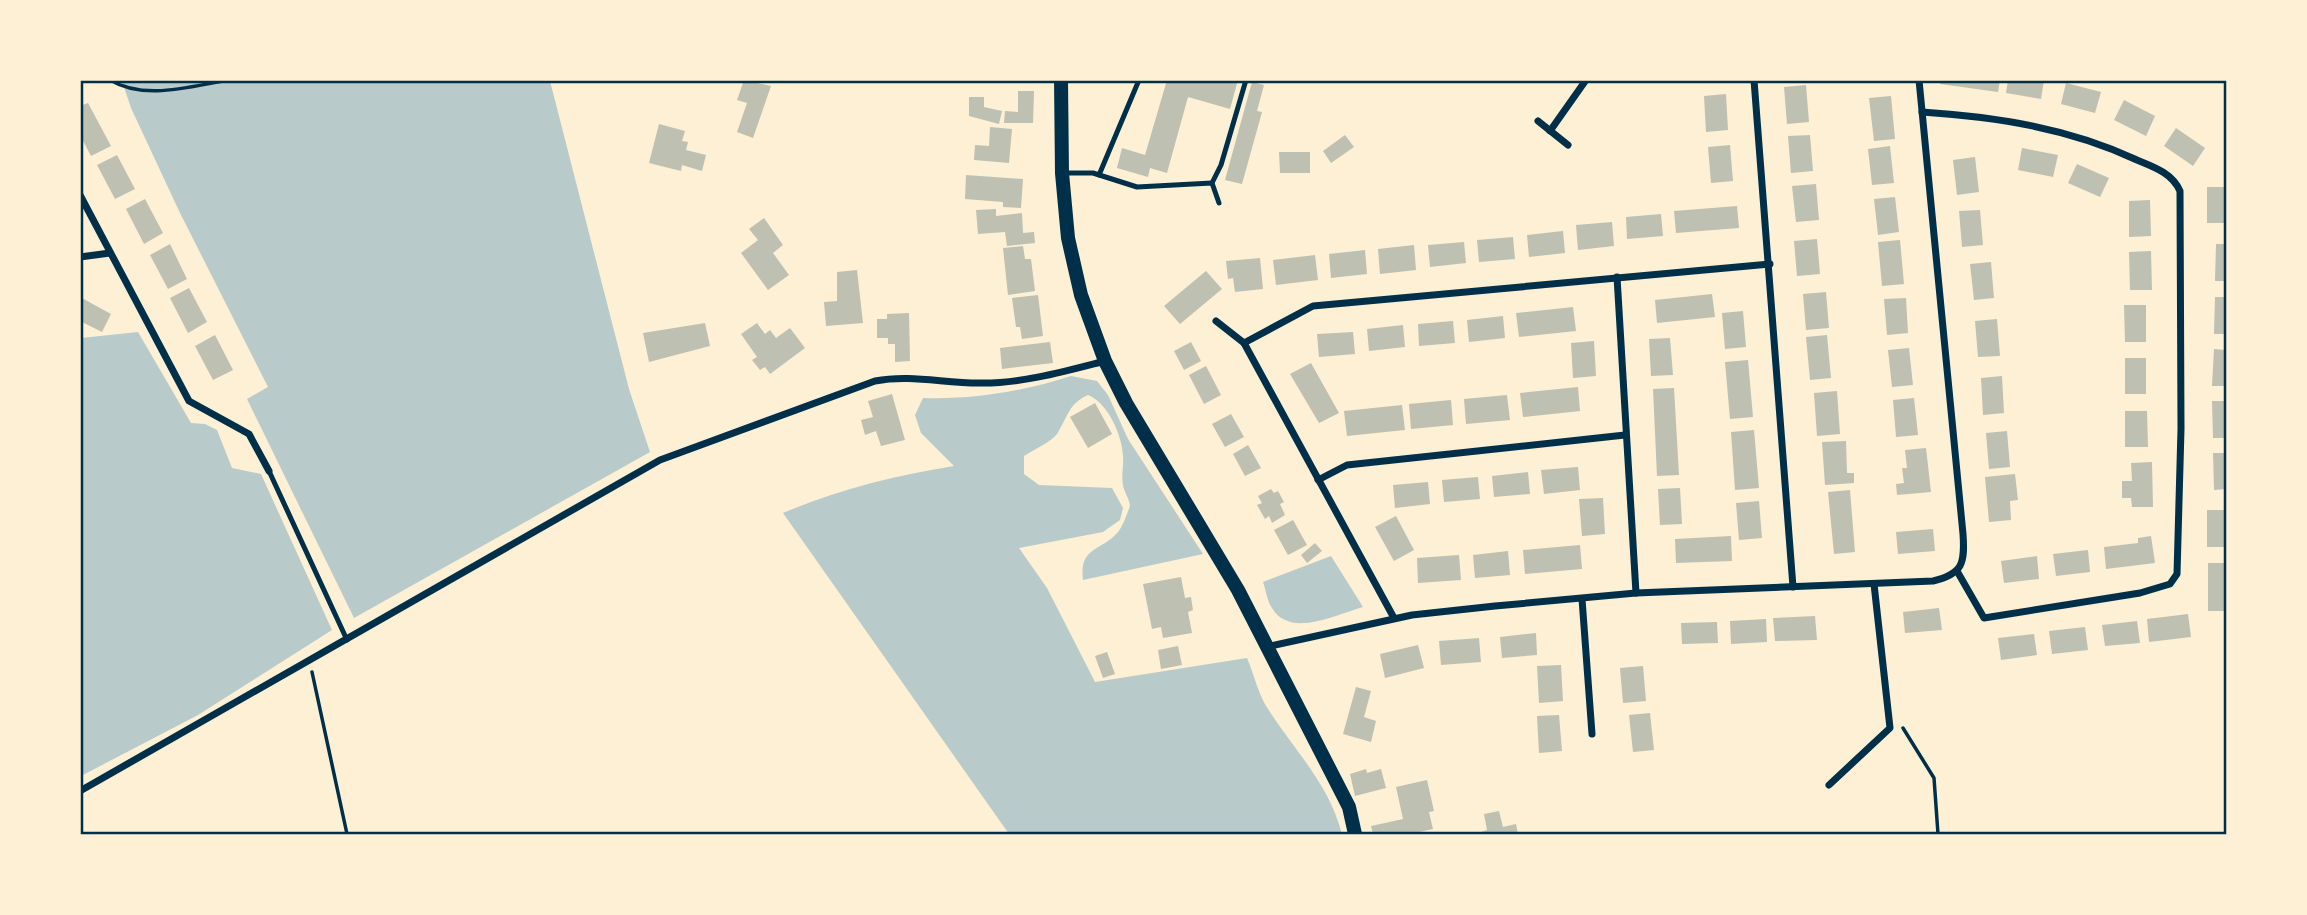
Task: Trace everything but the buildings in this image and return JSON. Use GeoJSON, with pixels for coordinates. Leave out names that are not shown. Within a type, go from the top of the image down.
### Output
{"type":"FeatureCollection","features":[{"type":"Feature","properties":{"kind":"main road"},"geometry":{"type":"LineString","coordinates":[[1061,80],[1062,173],[1068,238],[1081,295],[1105,361],[1126,403],[1238,590],[1349,807],[1355,835]]}},
{"type":"Feature","properties":{"kind":"street"},"geometry":{"type":"LineString","coordinates":[[1550,131],[1574,101],[1586,80]]}},
{"type":"Feature","properties":{"kind":"street"},"geometry":{"type":"LineString","coordinates":[[1754,80],[1793,587]]}},
{"type":"Feature","properties":{"kind":"street"},"geometry":{"type":"LineString","coordinates":[[1266,647],[1394,618],[1636,593],[1933,581],[1957,571],[1963,564],[1963,534],[1919,80]]}},
{"type":"Feature","properties":{"kind":"street"},"geometry":{"type":"LineString","coordinates":[[1922,112],[2016,122],[2084,136],[2168,174],[2180,191],[2181,429],[2177,575],[2169,584],[2140,593],[1984,618],[1957,571]]}},
{"type":"Feature","properties":{"kind":"street"},"geometry":{"type":"LineString","coordinates":[[1538,121],[1568,145]]}},
{"type":"Feature","properties":{"kind":"street"},"geometry":{"type":"LineString","coordinates":[[80,194],[189,401],[249,434],[270,471]]}},
{"type":"Feature","properties":{"kind":"street"},"geometry":{"type":"LineString","coordinates":[[80,257],[110,253]]}},
{"type":"Feature","properties":{"kind":"street"},"geometry":{"type":"LineString","coordinates":[[1244,343],[1313,306],[1770,264]]}},
{"type":"Feature","properties":{"kind":"street"},"geometry":{"type":"LineString","coordinates":[[1617,277],[1636,593]]}},
{"type":"Feature","properties":{"kind":"street"},"geometry":{"type":"LineString","coordinates":[[1216,321],[1244,343],[1394,618]]}},
{"type":"Feature","properties":{"kind":"street"},"geometry":{"type":"LineString","coordinates":[[80,791],[660,460],[875,381],[900,376],[983,384],[1062,372],[1105,361]]}},
{"type":"Feature","properties":{"kind":"street"},"geometry":{"type":"LineString","coordinates":[[1318,480],[1347,465],[1625,435]]}},
{"type":"Feature","properties":{"kind":"street"},"geometry":{"type":"LineString","coordinates":[[1829,785],[1890,728],[1874,584]]}},
{"type":"Feature","properties":{"kind":"street"},"geometry":{"type":"LineString","coordinates":[[1582,599],[1592,734]]}},
{"type":"Feature","properties":{"kind":"lane"},"geometry":{"type":"LineString","coordinates":[[1099,175],[1139,80]]}},
{"type":"Feature","properties":{"kind":"lane"},"geometry":{"type":"LineString","coordinates":[[1219,202],[1212,183],[1221,166],[1246,80]]}},
{"type":"Feature","properties":{"kind":"lane"},"geometry":{"type":"LineString","coordinates":[[1062,173],[1099,175],[1137,187],[1212,183]]}},
{"type":"Feature","properties":{"kind":"lane"},"geometry":{"type":"LineString","coordinates":[[270,471],[347,640]]}},
{"type":"Feature","properties":{"kind":"path"},"geometry":{"type":"LineString","coordinates":[[110,80],[121,87],[151,92],[229,80]]}},
{"type":"Feature","properties":{"kind":"path"},"geometry":{"type":"LineString","coordinates":[[310,662],[347,835]]}},
{"type":"Feature","properties":{"kind":"path"},"geometry":{"type":"LineString","coordinates":[[1902,717],[1903,730],[1934,778],[1938,835]]}},
{"type":"Feature","properties":{"kind":"shaded area"},"geometry":{"type":"Polygon","coordinates":[[[122,81],[550,81],[629,389],[650,452],[354,618],[247,399],[268,387],[180,213],[131,108],[122,81]]]}},
{"type":"Feature","properties":{"kind":"shaded area"},"geometry":{"type":"Polygon","coordinates":[[[138,332],[191,423],[205,424],[217,430],[232,468],[261,474],[332,630],[198,715],[81,776],[81,338],[138,332]]]}},
{"type":"Feature","properties":{"kind":"shaded area"},"geometry":{"type":"Polygon","coordinates":[[[1071,376],[1097,381],[1108,395],[1128,439],[1203,554],[1083,580],[1084,561],[1118,532],[1130,506],[1123,485],[1123,456],[1117,430],[1108,412],[1088,395],[1076,402],[1054,437],[1024,456],[1024,474],[1039,485],[1112,488],[1123,508],[1120,520],[1103,532],[1019,548],[1047,588],[1095,682],[1247,658],[1265,703],[1320,783],[1342,834],[1009,834],[783,513],[867,484],[954,466],[921,433],[915,415],[923,398],[960,398],[998,393],[1071,376]]]}},
{"type":"Feature","properties":{"kind":"shaded area"},"geometry":{"type":"Polygon","coordinates":[[[1331,556],[1363,607],[1315,622],[1290,622],[1280,617],[1270,605],[1263,582],[1331,556]]]}}]}
